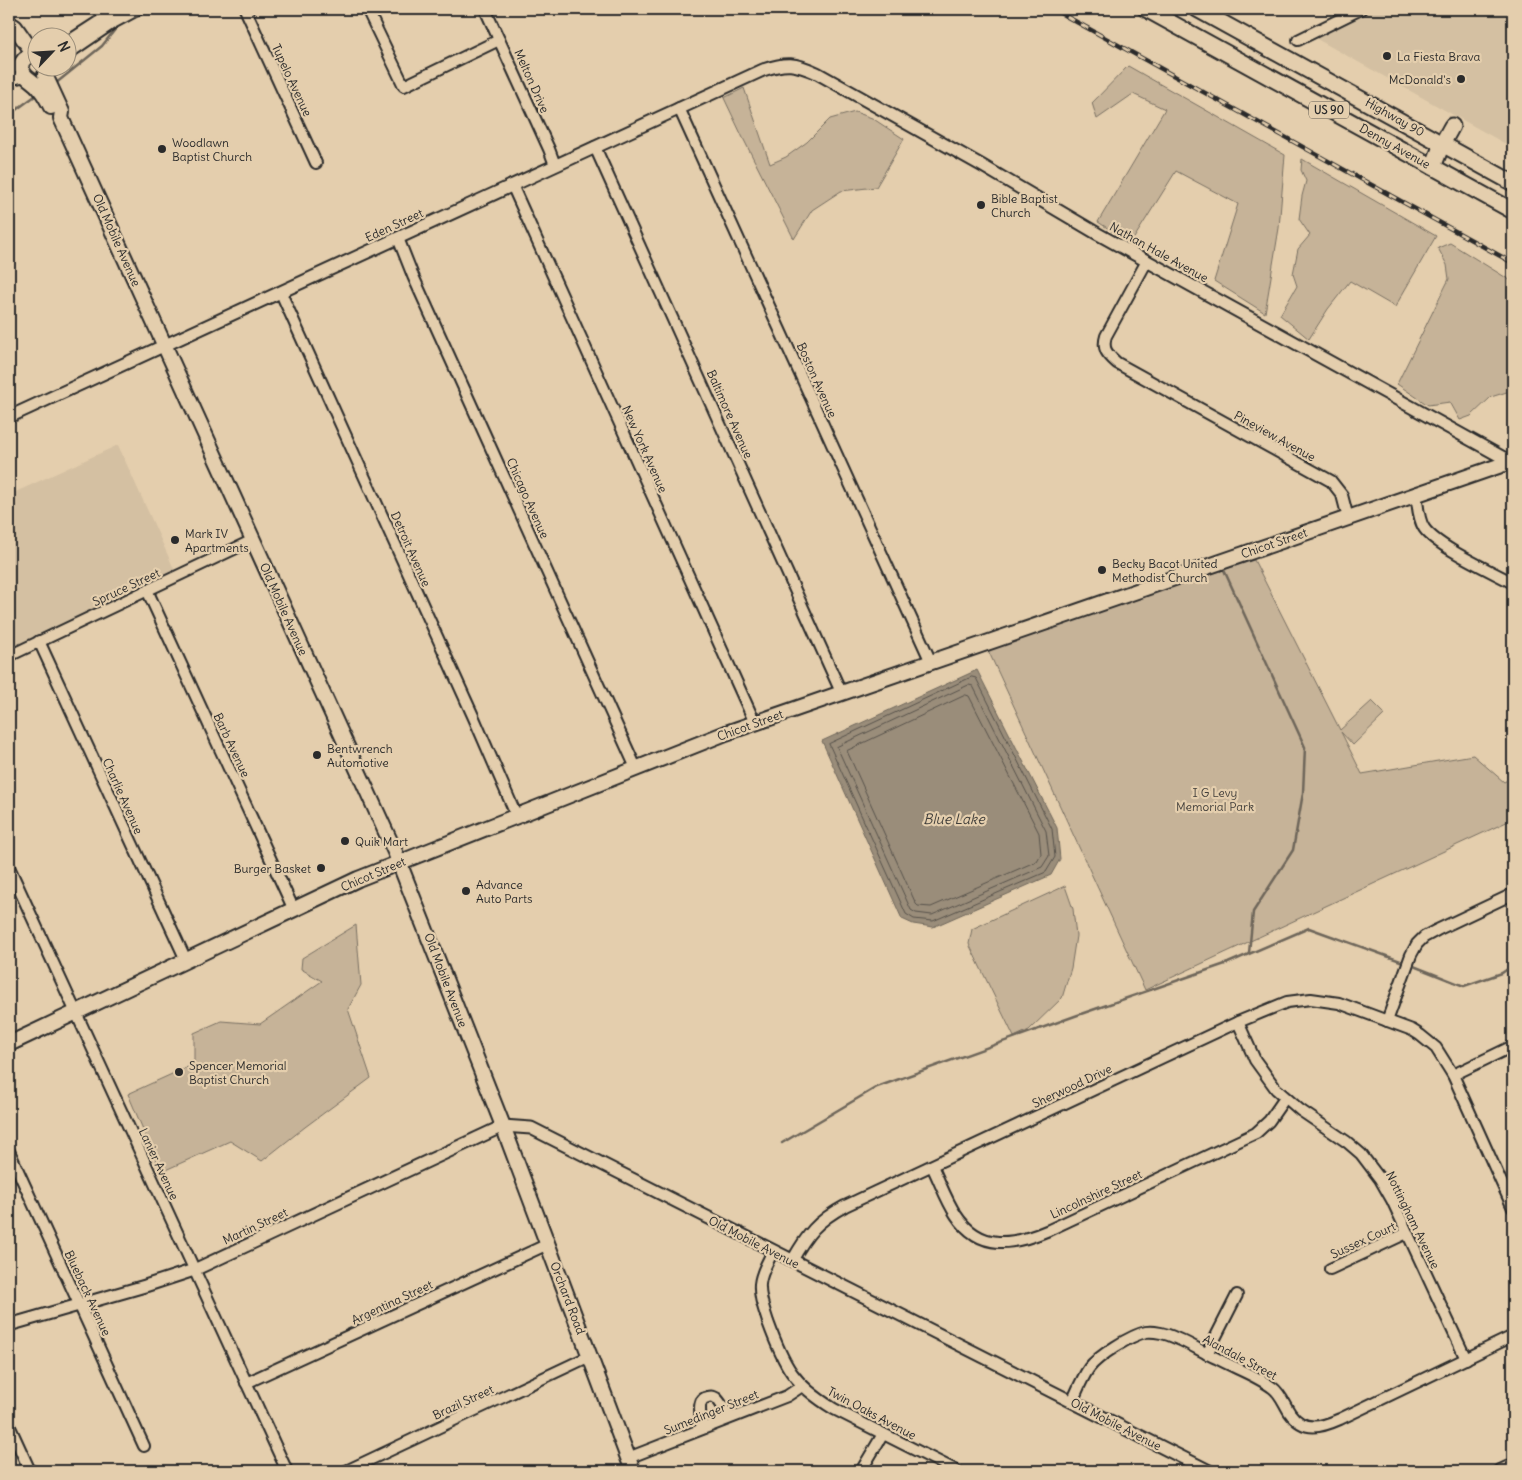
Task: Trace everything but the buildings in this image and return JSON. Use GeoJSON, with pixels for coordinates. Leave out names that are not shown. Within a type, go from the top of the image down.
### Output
{"type":"FeatureCollection","features":[{"type":"Feature","properties":{"kind":"main road","name":"Denny Avenue"},"geometry":{"type":"LineString","coordinates":[[1146,9],[1513,211]]}},
{"type":"Feature","properties":{"kind":"main road","name":"Highway 90"},"geometry":{"type":"LineString","coordinates":[[1197,9],[1513,183]]}},
{"type":"Feature","properties":{"kind":"main road","name":"Old Mobile Avenue"},"geometry":{"type":"LineString","coordinates":[[9,23],[15,27],[26,66]]}},
{"type":"Feature","properties":{"kind":"main road","name":"Old Mobile Avenue"},"geometry":{"type":"LineString","coordinates":[[9,32],[26,66],[56,116],[61,118]]}},
{"type":"Feature","properties":{"kind":"main road","name":"Old Mobile Avenue"},"geometry":{"type":"LineString","coordinates":[[50,78],[62,112],[61,118],[399,863],[503,1126]]}},
{"type":"Feature","properties":{"kind":"main road"},"geometry":{"type":"LineString","coordinates":[[1433,167],[1442,144],[1452,126]]}},
{"type":"Feature","properties":{"kind":"main road","name":"Chicot Street"},"geometry":{"type":"LineString","coordinates":[[10,1041],[358,880],[636,768],[841,692],[1512,462]]}},
{"type":"Feature","properties":{"kind":"main road","name":"Orchard Road"},"geometry":{"type":"LineString","coordinates":[[503,1126],[633,1471]]}},
{"type":"Feature","properties":{"kind":"street"},"geometry":{"type":"LineString","coordinates":[[78,36],[119,9]]}},
{"type":"Feature","properties":{"kind":"street"},"geometry":{"type":"LineString","coordinates":[[78,46],[112,23],[138,9]]}},
{"type":"Feature","properties":{"kind":"street","name":"Tupelo Avenue"},"geometry":{"type":"LineString","coordinates":[[245,9],[316,163]]}},
{"type":"Feature","properties":{"kind":"street"},"geometry":{"type":"LineString","coordinates":[[368,9],[404,86],[499,40]]}},
{"type":"Feature","properties":{"kind":"street","name":"Melton Drive"},"geometry":{"type":"LineString","coordinates":[[485,9],[555,165]]}},
{"type":"Feature","properties":{"kind":"street"},"geometry":{"type":"LineString","coordinates":[[1298,40],[1361,9]]}},
{"type":"Feature","properties":{"kind":"street","name":"Eden Street"},"geometry":{"type":"LineString","coordinates":[[9,417],[763,70],[778,65],[793,64]]}},
{"type":"Feature","properties":{"kind":"street","name":"Nathan Hale Avenue"},"geometry":{"type":"LineString","coordinates":[[793,64],[817,73],[1147,261],[1512,462]]}},
{"type":"Feature","properties":{"kind":"street"},"geometry":{"type":"LineString","coordinates":[[9,80],[26,66]]}},
{"type":"Feature","properties":{"kind":"street","name":"Boston Avenue"},"geometry":{"type":"LineString","coordinates":[[679,108],[931,662]]}},
{"type":"Feature","properties":{"kind":"street","name":"Baltimore Avenue"},"geometry":{"type":"LineString","coordinates":[[595,147],[841,692]]}},
{"type":"Feature","properties":{"kind":"street","name":"New York Avenue"},"geometry":{"type":"LineString","coordinates":[[512,185],[755,723]]}},
{"type":"Feature","properties":{"kind":"street","name":"Chicago Avenue"},"geometry":{"type":"LineString","coordinates":[[398,238],[636,768]]}},
{"type":"Feature","properties":{"kind":"street","name":"Pineview Avenue"},"geometry":{"type":"LineString","coordinates":[[1147,261],[1111,324],[1106,336],[1104,348],[1106,353],[1116,363],[1331,481],[1342,494],[1348,518]]}},
{"type":"Feature","properties":{"kind":"street","name":"Detroit Avenue"},"geometry":{"type":"LineString","coordinates":[[281,293],[477,726],[516,817]]}},
{"type":"Feature","properties":{"kind":"street"},"geometry":{"type":"LineString","coordinates":[[1416,494],[1422,524],[1432,537],[1443,546],[1513,583]]}},
{"type":"Feature","properties":{"kind":"street","name":"Spruce Street"},"geometry":{"type":"LineString","coordinates":[[9,656],[253,540]]}},
{"type":"Feature","properties":{"kind":"street","name":"Barb Avenue"},"geometry":{"type":"LineString","coordinates":[[147,590],[294,910]]}},
{"type":"Feature","properties":{"kind":"street","name":"Charlie Avenue"},"geometry":{"type":"LineString","coordinates":[[39,642],[186,960]]}},
{"type":"Feature","properties":{"kind":"street","name":"Lanier Avenue"},"geometry":{"type":"LineString","coordinates":[[9,867],[287,1471]]}},
{"type":"Feature","properties":{"kind":"street"},"geometry":{"type":"LineString","coordinates":[[1387,1021],[1411,955],[1417,944],[1437,930],[1513,894]]}},
{"type":"Feature","properties":{"kind":"street","name":"Sherwood Drive"},"geometry":{"type":"LineString","coordinates":[[792,1261],[811,1230],[834,1212],[1238,1022],[1287,1002],[1312,999],[1339,1003],[1412,1030],[1429,1041],[1453,1075],[1513,1208]]}},
{"type":"Feature","properties":{"kind":"street","name":"Nottingham Avenue"},"geometry":{"type":"LineString","coordinates":[[1238,1022],[1255,1060],[1285,1098],[1323,1127],[1347,1142],[1361,1154],[1380,1179],[1392,1200],[1466,1359]]}},
{"type":"Feature","properties":{"kind":"street"},"geometry":{"type":"LineString","coordinates":[[1453,1075],[1513,1046]]}},
{"type":"Feature","properties":{"kind":"street","name":"Lincolnshire Street"},"geometry":{"type":"LineString","coordinates":[[932,1166],[954,1213],[968,1229],[987,1240],[1006,1243],[1018,1241],[1049,1230],[1256,1133],[1269,1121],[1285,1098]]}},
{"type":"Feature","properties":{"kind":"street","name":"Old Mobile Avenue"},"geometry":{"type":"LineString","coordinates":[[503,1126],[531,1128],[1208,1471]]}},
{"type":"Feature","properties":{"kind":"street","name":"Martin Street"},"geometry":{"type":"LineString","coordinates":[[9,1325],[194,1270],[503,1126]]}},
{"type":"Feature","properties":{"kind":"street","name":"Blueback Avenue"},"geometry":{"type":"LineString","coordinates":[[9,1151],[144,1446]]}},
{"type":"Feature","properties":{"kind":"street","name":"Sussex Court"},"geometry":{"type":"LineString","coordinates":[[1330,1269],[1407,1234]]}},
{"type":"Feature","properties":{"kind":"street","name":"Argentina Street"},"geometry":{"type":"LineString","coordinates":[[246,1383],[548,1244]]}},
{"type":"Feature","properties":{"kind":"street","name":"Twin Oaks Avenue"},"geometry":{"type":"LineString","coordinates":[[773,1252],[762,1273],[761,1302],[782,1358],[802,1386],[818,1400],[834,1409],[957,1471]]}},
{"type":"Feature","properties":{"kind":"street"},"geometry":{"type":"LineString","coordinates":[[1207,1354],[1237,1295]]}},
{"type":"Feature","properties":{"kind":"street","name":"Alandale Street"},"geometry":{"type":"LineString","coordinates":[[1072,1402],[1088,1369],[1095,1362],[1134,1336],[1152,1331],[1169,1335],[1267,1384],[1279,1394],[1291,1414],[1300,1423],[1311,1427],[1326,1426],[1513,1336]]}},
{"type":"Feature","properties":{"kind":"street","name":"Brazil Street"},"geometry":{"type":"LineString","coordinates":[[346,1471],[590,1356]]}},
{"type":"Feature","properties":{"kind":"street","name":"Sumedinger Street"},"geometry":{"type":"LineString","coordinates":[[628,1458],[787,1396],[802,1386]]}},
{"type":"Feature","properties":{"kind":"street"},"geometry":{"type":"LineString","coordinates":[[701,1429],[700,1404],[701,1400],[706,1397],[716,1398],[731,1417]]}},
{"type":"Feature","properties":{"kind":"street"},"geometry":{"type":"LineString","coordinates":[[9,1425],[30,1471]]}},
{"type":"Feature","properties":{"kind":"street"},"geometry":{"type":"LineString","coordinates":[[861,1471],[883,1434]]}},
{"type":"Feature","properties":{"kind":"street"},"geometry":{"type":"LineString","coordinates":[[1498,1471],[1513,1464]]}},
{"type":"Feature","properties":{"kind":"shaded area"},"geometry":{"type":"Polygon","coordinates":[[[1377,9],[1513,9],[1513,148],[1315,38],[1377,9]]]}},
{"type":"Feature","properties":{"kind":"shaded area"},"geometry":{"type":"Polygon","coordinates":[[[118,445],[175,571],[9,649],[9,495],[118,445]]]}},
{"type":"Feature","properties":{"kind":"green space"},"geometry":{"type":"Polygon","coordinates":[[[1128,66],[1285,155],[1279,228],[1265,313],[1214,281],[1238,204],[1176,171],[1131,243],[1098,222],[1165,109],[1133,94],[1097,119],[1092,103],[1128,66]]]}},
{"type":"Feature","properties":{"kind":"green space"},"geometry":{"type":"Polygon","coordinates":[[[744,88],[770,164],[786,157],[807,142],[830,119],[855,112],[872,118],[904,139],[876,187],[841,191],[812,210],[794,239],[724,98],[744,88]]]}},
{"type":"Feature","properties":{"kind":"green space"},"geometry":{"type":"Polygon","coordinates":[[[1302,159],[1436,236],[1395,307],[1350,281],[1328,309],[1309,339],[1280,315],[1297,286],[1293,274],[1298,249],[1310,235],[1299,219],[1306,181],[1301,170],[1302,159]]]}},
{"type":"Feature","properties":{"kind":"green space"},"geometry":{"type":"Polygon","coordinates":[[[1450,243],[1513,282],[1513,338],[1510,357],[1513,371],[1513,390],[1491,397],[1471,416],[1460,420],[1450,402],[1428,405],[1397,384],[1449,279],[1447,265],[1438,248],[1450,243]]]}},
{"type":"Feature","properties":{"kind":"green space","name":"I G Levy Memorial Park"},"geometry":{"type":"Polygon","coordinates":[[[1254,560],[1340,730],[1372,701],[1385,714],[1353,745],[1341,732],[1362,774],[1473,755],[1504,782],[1513,777],[1513,819],[1145,990],[987,648],[1254,560]]]}},
{"type":"Feature","properties":{"kind":"green space"},"geometry":{"type":"Polygon","coordinates":[[[1065,886],[1073,909],[1076,936],[1071,968],[1062,998],[1029,1030],[1014,1037],[969,944],[972,929],[1065,886]]]}},
{"type":"Feature","properties":{"kind":"green space"},"geometry":{"type":"Polygon","coordinates":[[[356,925],[361,985],[348,1009],[371,1078],[262,1161],[230,1141],[161,1172],[128,1094],[194,1064],[194,1033],[221,1021],[260,1024],[322,981],[301,969],[302,958],[356,925]]]}},
{"type":"Feature","properties":{"kind":"water","name":"Blue Lake"},"geometry":{"type":"Polygon","coordinates":[[[977,670],[1057,828],[1060,859],[1051,875],[933,927],[913,924],[902,919],[822,741],[977,670]]]}},
{"type":"Feature","properties":{"kind":"waterway"},"geometry":{"type":"LineString","coordinates":[[55,84],[102,46],[117,27]]}},
{"type":"Feature","properties":{"kind":"waterway"},"geometry":{"type":"LineString","coordinates":[[9,115],[35,96]]}},
{"type":"Feature","properties":{"kind":"waterway"},"geometry":{"type":"LineString","coordinates":[[1224,570],[1305,747],[1303,793],[1293,850],[1253,912],[1249,953]]}},
{"type":"Feature","properties":{"kind":"waterway"},"geometry":{"type":"LineString","coordinates":[[782,1143],[877,1087],[1228,963],[1309,928],[1406,963]]}},
{"type":"Feature","properties":{"kind":"waterway"},"geometry":{"type":"LineString","coordinates":[[1411,965],[1464,986],[1502,973],[1513,965]]}},
{"type":"Feature","properties":{"kind":"railway"},"geometry":{"type":"LineString","coordinates":[[1053,9],[1513,263]]}},
{"type":"Feature","properties":{"kind":"place","name":"La Fiesta Brava"},"geometry":{"type":"Point","coordinates":[1387,56]}},
{"type":"Feature","properties":{"kind":"place","name":"McDonald's"},"geometry":{"type":"Point","coordinates":[1461,79]}},
{"type":"Feature","properties":{"kind":"place","name":"Woodlawn Baptist Church"},"geometry":{"type":"Point","coordinates":[162,149]}},
{"type":"Feature","properties":{"kind":"place","name":"Bible Baptist Church"},"geometry":{"type":"Point","coordinates":[981,205]}},
{"type":"Feature","properties":{"kind":"place","name":"Mark IV Apartments"},"geometry":{"type":"Point","coordinates":[175,540]}},
{"type":"Feature","properties":{"kind":"place","name":"Becky Bacot United Methodist Church"},"geometry":{"type":"Point","coordinates":[1102,570]}},
{"type":"Feature","properties":{"kind":"place","name":"Bentwrench Automotive"},"geometry":{"type":"Point","coordinates":[317,755]}},
{"type":"Feature","properties":{"kind":"place","name":"Quik Mart"},"geometry":{"type":"Point","coordinates":[345,841]}},
{"type":"Feature","properties":{"kind":"place","name":"Burger Basket"},"geometry":{"type":"Point","coordinates":[321,868]}},
{"type":"Feature","properties":{"kind":"place","name":"Advance Auto Parts"},"geometry":{"type":"Point","coordinates":[466,891]}},
{"type":"Feature","properties":{"kind":"place","name":"Spencer Memorial Baptist Church"},"geometry":{"type":"Point","coordinates":[179,1072]}}]}
